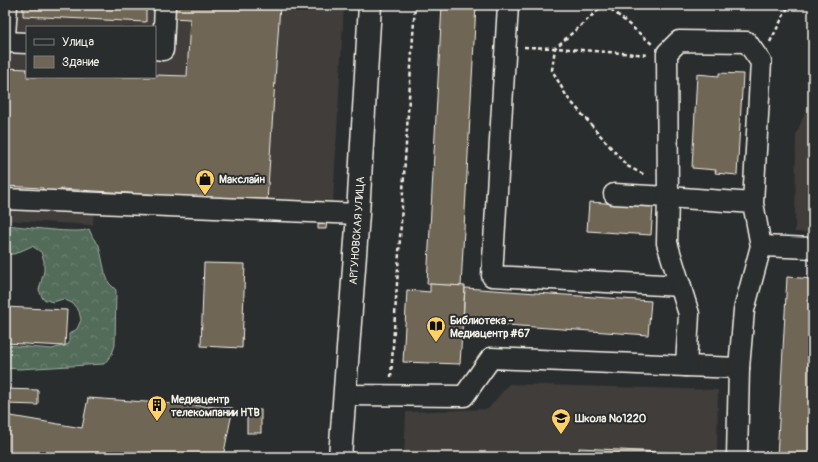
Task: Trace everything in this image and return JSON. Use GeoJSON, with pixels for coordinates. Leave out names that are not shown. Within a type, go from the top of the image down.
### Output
{"type":"FeatureCollection","features":[{"type":"Feature","properties":{"kind":"main road","name":"АРГУНОВСКАЯ УЛИЦА"},"geometry":{"type":"LineString","coordinates":[[340,457],[346,395],[370,5]]}},
{"type":"Feature","properties":{"kind":"lane"},"geometry":{"type":"LineString","coordinates":[[5,36],[7,5]]}},
{"type":"Feature","properties":{"kind":"lane"},"geometry":{"type":"LineString","coordinates":[[156,49],[162,50],[165,5]]}},
{"type":"Feature","properties":{"kind":"lane"},"geometry":{"type":"LineString","coordinates":[[508,5],[492,276],[681,286]]}},
{"type":"Feature","properties":{"kind":"lane"},"geometry":{"type":"LineString","coordinates":[[686,366],[689,314],[667,243],[667,53],[679,41],[747,42],[760,62],[753,203],[761,246],[744,310],[739,368],[737,457]]}},
{"type":"Feature","properties":{"kind":"lane"},"geometry":{"type":"LineString","coordinates":[[5,42],[26,43]]}},
{"type":"Feature","properties":{"kind":"lane"},"geometry":{"type":"LineString","coordinates":[[614,194],[668,192],[753,203]]}},
{"type":"Feature","properties":{"kind":"lane"},"geometry":{"type":"LineString","coordinates":[[5,199],[358,214]]}},
{"type":"Feature","properties":{"kind":"lane"},"geometry":{"type":"LineString","coordinates":[[761,246],[813,248]]}},
{"type":"Feature","properties":{"kind":"lane"},"geometry":{"type":"LineString","coordinates":[[346,395],[464,396],[491,358],[739,368]]}},
{"type":"Feature","properties":{"kind":"path"},"geometry":{"type":"LineString","coordinates":[[390,395],[415,5]]}},
{"type":"Feature","properties":{"kind":"path"},"geometry":{"type":"LineString","coordinates":[[668,57],[605,5],[554,48],[552,70],[567,96],[627,166],[668,192]]}},
{"type":"Feature","properties":{"kind":"path"},"geometry":{"type":"LineString","coordinates":[[760,62],[789,5]]}},
{"type":"Feature","properties":{"kind":"path"},"geometry":{"type":"LineString","coordinates":[[506,46],[554,48],[668,57]]}},
{"type":"Feature","properties":{"kind":"shaded area"},"geometry":{"type":"Polygon","coordinates":[[[5,5],[344,5],[332,221],[94,209],[93,225],[5,220],[5,5]]]}},
{"type":"Feature","properties":{"kind":"shaded area"},"geometry":{"type":"Polygon","coordinates":[[[813,92],[813,233],[795,232],[796,135],[813,92]]]}},
{"type":"Feature","properties":{"kind":"shaded area","name":"Школа №1220"},"geometry":{"type":"Polygon","coordinates":[[[509,384],[718,390],[717,457],[404,457],[406,412],[488,409],[509,384]]]}},
{"type":"Feature","properties":{"kind":"green space"},"geometry":{"type":"Polygon","coordinates":[[[5,225],[62,231],[83,231],[89,229],[93,238],[99,245],[105,273],[109,283],[116,290],[115,345],[112,354],[104,364],[19,369],[5,368],[5,345],[52,349],[69,344],[69,334],[77,329],[81,320],[79,311],[72,303],[63,299],[53,302],[43,299],[39,290],[44,271],[44,261],[41,252],[32,246],[14,254],[5,254],[5,225]]]}},
{"type":"Feature","properties":{"kind":"building"},"geometry":{"type":"Polygon","coordinates":[[[23,5],[146,5],[146,22],[23,16],[23,5]]]}},
{"type":"Feature","properties":{"kind":"building"},"geometry":{"type":"Polygon","coordinates":[[[173,5],[280,5],[267,202],[161,199],[161,195],[61,189],[60,195],[43,194],[43,188],[5,186],[5,68],[26,69],[26,78],[156,78],[156,75],[187,76],[190,19],[172,18],[173,5]]]}},
{"type":"Feature","properties":{"kind":"building"},"geometry":{"type":"Polygon","coordinates":[[[442,5],[476,5],[461,286],[427,284],[442,5]]]}},
{"type":"Feature","properties":{"kind":"building"},"geometry":{"type":"Polygon","coordinates":[[[719,73],[743,74],[737,175],[715,173],[716,170],[692,168],[697,74],[719,76],[719,73]]]}},
{"type":"Feature","properties":{"kind":"building"},"geometry":{"type":"Polygon","coordinates":[[[589,202],[653,206],[651,235],[587,231],[589,202]]]}},
{"type":"Feature","properties":{"kind":"building"},"geometry":{"type":"Polygon","coordinates":[[[318,221],[327,221],[326,229],[318,229],[318,221]]]}},
{"type":"Feature","properties":{"kind":"building"},"geometry":{"type":"Polygon","coordinates":[[[204,263],[245,264],[242,348],[201,346],[204,263]]]}},
{"type":"Feature","properties":{"kind":"building"},"geometry":{"type":"Polygon","coordinates":[[[787,277],[813,279],[813,457],[777,457],[787,277]]]}},
{"type":"Feature","properties":{"kind":"building"},"geometry":{"type":"Polygon","coordinates":[[[430,284],[465,286],[460,364],[403,362],[407,290],[430,292],[430,284]]]}},
{"type":"Feature","properties":{"kind":"building"},"geometry":{"type":"Polygon","coordinates":[[[465,288],[651,301],[648,335],[463,322],[465,288]]]}},
{"type":"Feature","properties":{"kind":"building"},"geometry":{"type":"Polygon","coordinates":[[[5,307],[67,310],[65,346],[5,343],[5,307]]]}},
{"type":"Feature","properties":{"kind":"building"},"geometry":{"type":"Polygon","coordinates":[[[5,389],[38,390],[38,405],[5,404],[5,389]]]}},
{"type":"Feature","properties":{"kind":"building","name":"Медиацентр телекомпании НТВ"},"geometry":{"type":"Polygon","coordinates":[[[88,398],[233,408],[223,457],[5,457],[5,415],[82,428],[88,398]]]}},
{"type":"Feature","properties":{"kind":"building"},"geometry":{"type":"Polygon","coordinates":[[[247,410],[261,410],[261,433],[247,433],[247,410]]]}},
{"type":"Feature","properties":{"kind":"building"},"geometry":{"type":"Polygon","coordinates":[[[579,448],[701,454],[700,457],[579,457],[579,448]]]}},
{"type":"Feature","properties":{"kind":"place","name":"Макслайн"},"geometry":{"type":"Point","coordinates":[205,196]}},
{"type":"Feature","properties":{"kind":"place","name":"Библиотека - Медиацентр #67"},"geometry":{"type":"Point","coordinates":[436,343]}},
{"type":"Feature","properties":{"kind":"place","name":"Медиацентр телекомпании НТВ"},"geometry":{"type":"Point","coordinates":[157,422]}},
{"type":"Feature","properties":{"kind":"place","name":"Школа №1220"},"geometry":{"type":"Point","coordinates":[561,435]}}]}
